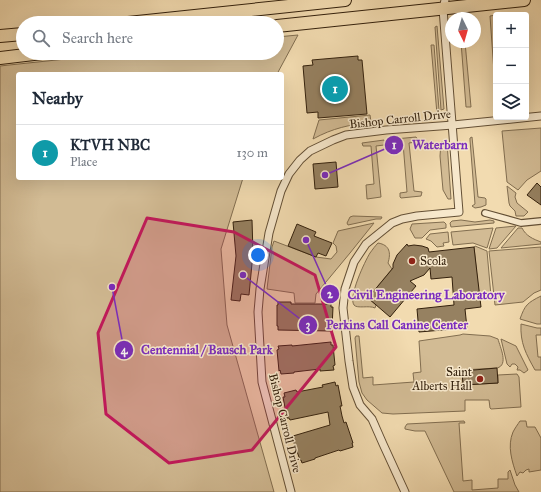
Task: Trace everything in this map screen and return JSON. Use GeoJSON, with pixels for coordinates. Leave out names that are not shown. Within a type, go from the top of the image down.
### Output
{"type":"FeatureCollection","features":[{"type":"Feature","properties":{"kind":"highway"},"geometry":{"type":"LineString","coordinates":[[194,16],[345,0]]}},
{"type":"Feature","properties":{"kind":"highway"},"geometry":{"type":"LineString","coordinates":[[284,25],[444,4],[524,0]]}},
{"type":"Feature","properties":{"kind":"highway"},"geometry":{"type":"LineString","coordinates":[[0,36],[16,35]]}},
{"type":"Feature","properties":{"kind":"highway"},"geometry":{"type":"LineString","coordinates":[[0,58],[16,56]]}},
{"type":"Feature","properties":{"kind":"street"},"geometry":{"type":"LineString","coordinates":[[405,492],[372,419],[360,405],[353,387],[343,308],[345,289],[354,262],[366,244],[392,223],[402,219],[459,212],[444,4]]}},
{"type":"Feature","properties":{"kind":"street","name":"Bishop Carroll Drive"},"geometry":{"type":"LineString","coordinates":[[291,492],[262,382],[258,312],[269,233],[289,174],[300,160],[310,152],[333,140],[346,136],[386,130],[541,116]]}},
{"type":"Feature","properties":{"kind":"street"},"geometry":{"type":"LineString","coordinates":[[485,213],[521,223],[541,221]]}},
{"type":"Feature","properties":{"kind":"highlighted area"},"geometry":{"type":"Polygon","coordinates":[[[147,218],[234,232],[315,275],[336,347],[252,450],[169,463],[106,414],[98,333],[147,218]]]}},
{"type":"Feature","properties":{"kind":"shaded area"},"geometry":{"type":"Polygon","coordinates":[[[490,16],[493,16],[493,58],[490,16]]]}},
{"type":"Feature","properties":{"kind":"shaded area"},"geometry":{"type":"Polygon","coordinates":[[[437,26],[444,109],[441,110],[435,27],[437,26]]]}},
{"type":"Feature","properties":{"kind":"shaded area"},"geometry":{"type":"Polygon","coordinates":[[[298,35],[278,72],[16,72],[16,180],[242,180],[221,249],[227,325],[274,492],[0,492],[0,66],[56,60],[284,60],[284,36],[298,35]]]}},
{"type":"Feature","properties":{"kind":"shaded area"},"geometry":{"type":"Polygon","coordinates":[[[431,45],[434,45],[439,110],[437,114],[431,45]]]}},
{"type":"Feature","properties":{"kind":"shaded area"},"geometry":{"type":"Polygon","coordinates":[[[461,48],[466,48],[471,107],[466,107],[461,48]]]}},
{"type":"Feature","properties":{"kind":"shaded area"},"geometry":{"type":"Polygon","coordinates":[[[370,115],[371,122],[355,124],[327,132],[313,139],[319,120],[370,115]]]}},
{"type":"Feature","properties":{"kind":"shaded area"},"geometry":{"type":"Polygon","coordinates":[[[541,128],[541,171],[527,180],[518,190],[507,182],[502,131],[541,128]]]}},
{"type":"Feature","properties":{"kind":"shaded area"},"geometry":{"type":"Polygon","coordinates":[[[416,137],[418,140],[416,142],[409,143],[414,191],[422,192],[421,196],[401,198],[400,193],[407,192],[403,143],[396,143],[395,139],[416,137]]]}},
{"type":"Feature","properties":{"kind":"shaded area"},"geometry":{"type":"Polygon","coordinates":[[[472,137],[478,197],[486,199],[486,205],[475,208],[472,206],[475,204],[470,140],[472,137]]]}},
{"type":"Feature","properties":{"kind":"shaded area"},"geometry":{"type":"Polygon","coordinates":[[[384,140],[384,145],[376,146],[381,197],[367,199],[366,185],[374,184],[371,146],[363,146],[362,143],[384,140]]]}},
{"type":"Feature","properties":{"kind":"shaded area"},"geometry":{"type":"Polygon","coordinates":[[[441,142],[447,142],[451,199],[448,199],[443,190],[440,156],[441,142]]]}},
{"type":"Feature","properties":{"kind":"shaded area"},"geometry":{"type":"Polygon","coordinates":[[[507,186],[516,193],[515,197],[517,203],[528,212],[524,216],[516,216],[515,211],[510,206],[507,186]]]}},
{"type":"Feature","properties":{"kind":"shaded area"},"geometry":{"type":"Polygon","coordinates":[[[350,217],[382,217],[381,219],[348,225],[347,223],[350,217]]]}},
{"type":"Feature","properties":{"kind":"shaded area"},"geometry":{"type":"Polygon","coordinates":[[[461,220],[475,222],[490,220],[494,221],[494,223],[451,227],[450,223],[452,221],[461,220]]]}},
{"type":"Feature","properties":{"kind":"shaded area"},"geometry":{"type":"Polygon","coordinates":[[[444,222],[446,224],[446,228],[430,230],[422,238],[415,238],[410,229],[412,224],[444,222]]]}},
{"type":"Feature","properties":{"kind":"shaded area"},"geometry":{"type":"Polygon","coordinates":[[[374,223],[316,294],[315,303],[295,303],[294,293],[267,289],[274,241],[316,257],[331,259],[337,252],[336,246],[333,243],[338,231],[374,223]]]}},
{"type":"Feature","properties":{"kind":"shaded area"},"geometry":{"type":"Polygon","coordinates":[[[516,226],[497,248],[489,249],[496,228],[516,226]]]}},
{"type":"Feature","properties":{"kind":"shaded area"},"geometry":{"type":"Polygon","coordinates":[[[493,228],[487,248],[473,243],[453,245],[451,232],[493,228]]]}},
{"type":"Feature","properties":{"kind":"shaded area"},"geometry":{"type":"Polygon","coordinates":[[[518,228],[522,228],[528,235],[541,242],[541,244],[501,248],[518,228]]]}},
{"type":"Feature","properties":{"kind":"shaded area"},"geometry":{"type":"Polygon","coordinates":[[[448,232],[449,242],[443,243],[444,246],[437,247],[431,241],[426,239],[430,234],[448,232]]]}},
{"type":"Feature","properties":{"kind":"shaded area"},"geometry":{"type":"Polygon","coordinates":[[[378,243],[382,244],[389,250],[388,263],[392,269],[368,298],[376,305],[375,308],[356,306],[354,305],[353,301],[355,287],[370,253],[378,243]]]}},
{"type":"Feature","properties":{"kind":"shaded area"},"geometry":{"type":"Polygon","coordinates":[[[475,246],[487,251],[491,296],[479,297],[475,246]]]}},
{"type":"Feature","properties":{"kind":"shaded area"},"geometry":{"type":"Polygon","coordinates":[[[541,247],[541,290],[534,293],[523,302],[495,305],[489,251],[541,247]]]}},
{"type":"Feature","properties":{"kind":"shaded area"},"geometry":{"type":"Polygon","coordinates":[[[541,296],[541,324],[520,319],[523,310],[527,305],[541,296]]]}},
{"type":"Feature","properties":{"kind":"shaded area"},"geometry":{"type":"Polygon","coordinates":[[[521,324],[541,328],[541,335],[536,335],[538,357],[541,357],[541,370],[535,370],[526,353],[523,343],[521,324]]]}},
{"type":"Feature","properties":{"kind":"shaded area"},"geometry":{"type":"Polygon","coordinates":[[[463,334],[490,336],[498,339],[503,360],[501,366],[497,368],[462,370],[463,385],[498,383],[498,375],[517,374],[519,377],[521,407],[491,409],[489,400],[465,400],[465,411],[393,414],[382,413],[367,400],[362,393],[359,382],[356,336],[359,336],[363,378],[373,377],[373,385],[414,382],[413,373],[421,372],[419,341],[463,334]]]}},
{"type":"Feature","properties":{"kind":"shaded area"},"geometry":{"type":"Polygon","coordinates":[[[501,339],[516,346],[528,370],[524,373],[517,370],[518,367],[515,364],[512,364],[510,367],[507,364],[501,339]]]}},
{"type":"Feature","properties":{"kind":"shaded area"},"geometry":{"type":"Polygon","coordinates":[[[464,421],[465,423],[459,423],[463,481],[472,480],[472,490],[498,488],[498,479],[508,479],[508,472],[510,470],[519,492],[454,492],[425,431],[405,429],[407,424],[464,421]]]}},
{"type":"Feature","properties":{"kind":"shaded area"},"geometry":{"type":"Polygon","coordinates":[[[520,421],[526,421],[527,427],[535,427],[541,438],[541,470],[529,472],[529,469],[523,473],[520,472],[517,476],[512,460],[510,443],[513,432],[520,421]]]}},
{"type":"Feature","properties":{"kind":"building"},"geometry":{"type":"Polygon","coordinates":[[[358,56],[358,60],[362,60],[367,114],[318,118],[318,112],[307,113],[303,66],[313,65],[312,60],[358,56]]]}},
{"type":"Feature","properties":{"kind":"building"},"geometry":{"type":"Polygon","coordinates":[[[336,162],[338,187],[315,189],[313,164],[336,162]]]}},
{"type":"Feature","properties":{"kind":"building"},"geometry":{"type":"Polygon","coordinates":[[[537,183],[541,187],[541,205],[527,195],[537,183]]]}},
{"type":"Feature","properties":{"kind":"building"},"geometry":{"type":"Polygon","coordinates":[[[252,220],[253,253],[249,295],[241,294],[240,301],[231,300],[236,256],[233,222],[252,220]]]}},
{"type":"Feature","properties":{"kind":"building"},"geometry":{"type":"Polygon","coordinates":[[[297,224],[316,232],[314,236],[332,243],[326,256],[318,253],[316,257],[288,246],[297,224]]]}},
{"type":"Feature","properties":{"kind":"building"},"geometry":{"type":"Polygon","coordinates":[[[407,244],[408,246],[414,245],[428,248],[429,252],[474,247],[481,307],[465,309],[467,328],[419,332],[417,309],[454,305],[452,277],[431,279],[430,268],[424,275],[410,281],[416,286],[390,317],[368,298],[393,268],[397,255],[407,244]]]}},
{"type":"Feature","properties":{"kind":"building"},"geometry":{"type":"Polygon","coordinates":[[[278,302],[291,302],[291,304],[331,304],[331,307],[333,307],[332,328],[330,331],[278,330],[278,302]]]}},
{"type":"Feature","properties":{"kind":"building"},"geometry":{"type":"Polygon","coordinates":[[[331,342],[331,345],[333,345],[334,370],[320,371],[320,369],[281,374],[280,370],[279,371],[278,346],[331,342]]]}},
{"type":"Feature","properties":{"kind":"building","name":"Saint Alberts Hall"},"geometry":{"type":"Polygon","coordinates":[[[497,368],[498,383],[463,385],[462,371],[497,368]]]}},
{"type":"Feature","properties":{"kind":"building"},"geometry":{"type":"Polygon","coordinates":[[[335,382],[336,386],[338,385],[342,406],[340,406],[342,416],[344,423],[346,422],[353,447],[339,450],[302,463],[293,440],[295,440],[293,436],[330,425],[328,412],[290,420],[287,418],[283,397],[285,397],[284,393],[323,387],[322,385],[335,382]]]}},
{"type":"Feature","properties":{"kind":"place","name":"KTVH NBC"},"geometry":{"type":"Point","coordinates":[335,89]}},
{"type":"Feature","properties":{"kind":"place","name":"Waterbarn"},"geometry":{"type":"Point","coordinates":[325,175]}},
{"type":"Feature","properties":{"kind":"place","name":"Civil Engineering Laboratory"},"geometry":{"type":"Point","coordinates":[306,240]}},
{"type":"Feature","properties":{"kind":"place","name":"Scola"},"geometry":{"type":"Point","coordinates":[412,261]}},
{"type":"Feature","properties":{"kind":"place","name":"Perkins Call Canine Center"},"geometry":{"type":"Point","coordinates":[243,275]}},
{"type":"Feature","properties":{"kind":"place","name":"Centennial / Bausch Park"},"geometry":{"type":"Point","coordinates":[112,287]}},
{"type":"Feature","properties":{"kind":"place","name":"Saint Alberts Hall"},"geometry":{"type":"Point","coordinates":[480,379]}}]}
